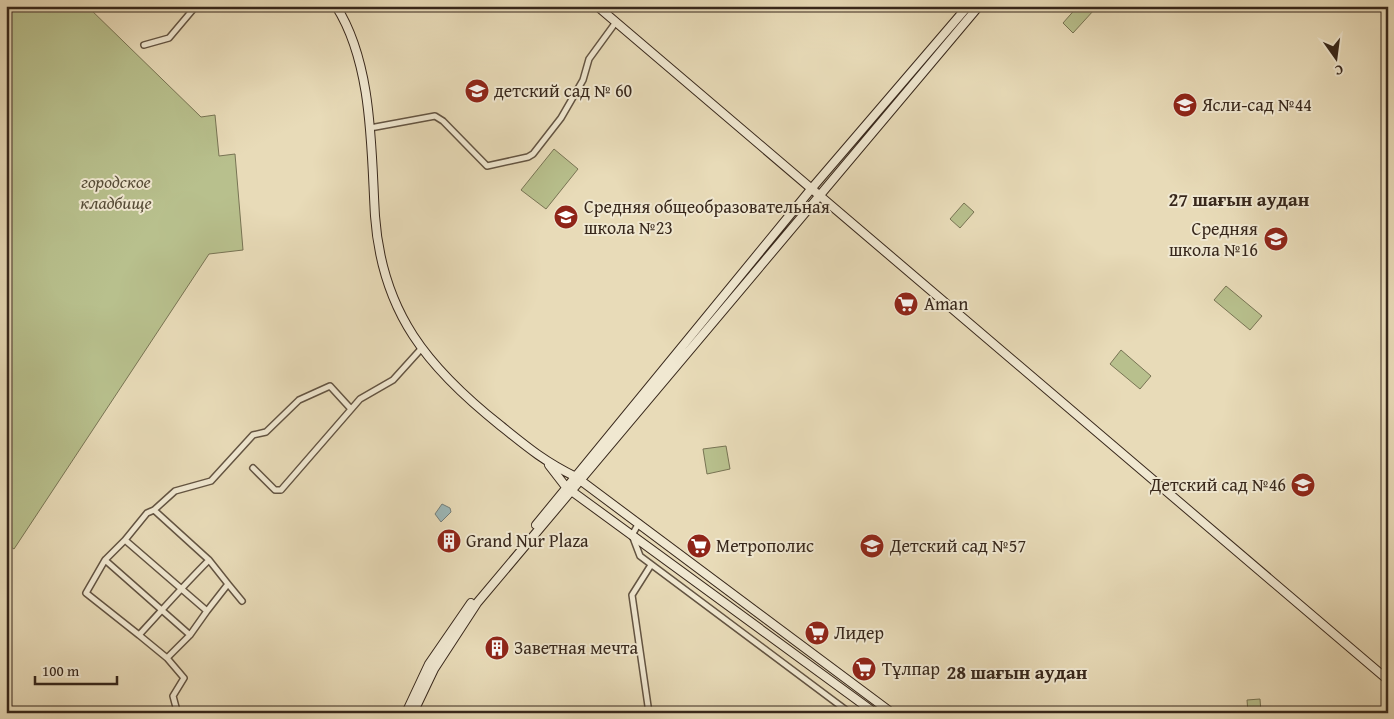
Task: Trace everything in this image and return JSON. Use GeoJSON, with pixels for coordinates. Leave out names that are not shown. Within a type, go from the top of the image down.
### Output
{"type":"FeatureCollection","features":[{"type":"Feature","properties":{"kind":"main road"},"geometry":{"type":"LineString","coordinates":[[336,6],[352,38],[363,80],[370,128],[378,247],[398,309],[421,349],[463,396],[548,463],[578,479],[639,523],[892,713]]}},
{"type":"Feature","properties":{"kind":"main road"},"geometry":{"type":"LineString","coordinates":[[597,6],[1388,680]]}},
{"type":"Feature","properties":{"kind":"main road"},"geometry":{"type":"LineString","coordinates":[[578,479],[812,188],[968,6]]}},
{"type":"Feature","properties":{"kind":"main road"},"geometry":{"type":"LineString","coordinates":[[406,713],[430,664],[470,606],[820,196],[979,6]]}},
{"type":"Feature","properties":{"kind":"main road"},"geometry":{"type":"LineString","coordinates":[[548,463],[569,489],[875,713]]}},
{"type":"Feature","properties":{"kind":"main road"},"geometry":{"type":"LineString","coordinates":[[413,713],[434,669],[490,584]]}},
{"type":"Feature","properties":{"kind":"street"},"geometry":{"type":"LineString","coordinates":[[144,45],[169,38],[196,6]]}},
{"type":"Feature","properties":{"kind":"street"},"geometry":{"type":"LineString","coordinates":[[370,128],[435,116],[443,120],[488,166],[533,154],[565,111],[583,80],[589,59],[616,22]]}},
{"type":"Feature","properties":{"kind":"street"},"geometry":{"type":"LineString","coordinates":[[253,468],[275,490],[281,490],[351,408],[360,400],[393,380],[421,349]]}},
{"type":"Feature","properties":{"kind":"street"},"geometry":{"type":"LineString","coordinates":[[177,711],[173,696],[184,678],[167,658],[86,593],[105,560],[125,540],[147,513],[154,510],[178,489],[211,481],[253,435],[266,432],[299,400],[330,386],[351,408]]}},
{"type":"Feature","properties":{"kind":"street"},"geometry":{"type":"LineString","coordinates":[[154,510],[209,560],[242,601]]}},
{"type":"Feature","properties":{"kind":"street"},"geometry":{"type":"LineString","coordinates":[[639,523],[632,535],[640,556],[850,713]]}},
{"type":"Feature","properties":{"kind":"street"},"geometry":{"type":"LineString","coordinates":[[125,540],[180,590],[207,611]]}},
{"type":"Feature","properties":{"kind":"street"},"geometry":{"type":"LineString","coordinates":[[105,560],[190,635]]}},
{"type":"Feature","properties":{"kind":"street"},"geometry":{"type":"LineString","coordinates":[[139,635],[209,560]]}},
{"type":"Feature","properties":{"kind":"street"},"geometry":{"type":"LineString","coordinates":[[649,713],[632,595],[651,565]]}},
{"type":"Feature","properties":{"kind":"street"},"geometry":{"type":"LineString","coordinates":[[167,658],[190,635],[228,584]]}},
{"type":"Feature","properties":{"kind":"green space","name":"городское кладбище"},"geometry":{"type":"Polygon","coordinates":[[[6,6],[87,6],[201,117],[215,115],[219,156],[235,154],[243,250],[209,254],[14,549],[6,544],[6,6]]]}},
{"type":"Feature","properties":{"kind":"green space"},"geometry":{"type":"Polygon","coordinates":[[[1078,6],[1090,6],[1094,10],[1073,33],[1063,23],[1078,6]]]}},
{"type":"Feature","properties":{"kind":"green space"},"geometry":{"type":"Polygon","coordinates":[[[554,149],[578,169],[546,209],[521,190],[554,149]]]}},
{"type":"Feature","properties":{"kind":"green space"},"geometry":{"type":"Polygon","coordinates":[[[964,203],[974,212],[960,228],[950,219],[964,203]]]}},
{"type":"Feature","properties":{"kind":"green space"},"geometry":{"type":"Polygon","coordinates":[[[1226,286],[1262,316],[1250,330],[1214,300],[1226,286]]]}},
{"type":"Feature","properties":{"kind":"green space"},"geometry":{"type":"Polygon","coordinates":[[[1121,350],[1151,376],[1140,389],[1110,364],[1121,350]]]}},
{"type":"Feature","properties":{"kind":"green space"},"geometry":{"type":"Polygon","coordinates":[[[726,446],[730,469],[707,474],[703,449],[726,446]]]}},
{"type":"Feature","properties":{"kind":"green space"},"geometry":{"type":"Polygon","coordinates":[[[1260,699],[1261,713],[1248,713],[1247,700],[1260,699]]]}},
{"type":"Feature","properties":{"kind":"water"},"geometry":{"type":"Polygon","coordinates":[[[442,504],[450,508],[451,512],[441,522],[435,514],[442,504]]]}},
{"type":"Feature","properties":{"kind":"place","name":"детский сад № 60"},"geometry":{"type":"Point","coordinates":[477,91]}},
{"type":"Feature","properties":{"kind":"place","name":"Ясли-сад №44"},"geometry":{"type":"Point","coordinates":[1185,105]}},
{"type":"Feature","properties":{"kind":"place","name":"Средняя общеобразовательная школа №23"},"geometry":{"type":"Point","coordinates":[566,217]}},
{"type":"Feature","properties":{"kind":"place","name":"Средняя школа №16"},"geometry":{"type":"Point","coordinates":[1276,239]}},
{"type":"Feature","properties":{"kind":"place","name":"Aman"},"geometry":{"type":"Point","coordinates":[906,304]}},
{"type":"Feature","properties":{"kind":"place","name":"Детский сад №46"},"geometry":{"type":"Point","coordinates":[1303,485]}},
{"type":"Feature","properties":{"kind":"place","name":"Grand Nur Plaza"},"geometry":{"type":"Point","coordinates":[449,541]}},
{"type":"Feature","properties":{"kind":"place","name":"Метрополис"},"geometry":{"type":"Point","coordinates":[699,546]}},
{"type":"Feature","properties":{"kind":"place","name":"Детский сад №57"},"geometry":{"type":"Point","coordinates":[872,546]}},
{"type":"Feature","properties":{"kind":"place","name":"Лидер"},"geometry":{"type":"Point","coordinates":[817,633]}},
{"type":"Feature","properties":{"kind":"place","name":"Заветная мечта"},"geometry":{"type":"Point","coordinates":[497,648]}},
{"type":"Feature","properties":{"kind":"place","name":"Тұлпар"},"geometry":{"type":"Point","coordinates":[864,669]}},
{"type":"Feature","properties":{"kind":"district","name":"27 шағын аудан"},"geometry":{"type":"Point","coordinates":[1239,199]}},
{"type":"Feature","properties":{"kind":"district","name":"28 шағын аудан"},"geometry":{"type":"Point","coordinates":[1017,672]}}]}
